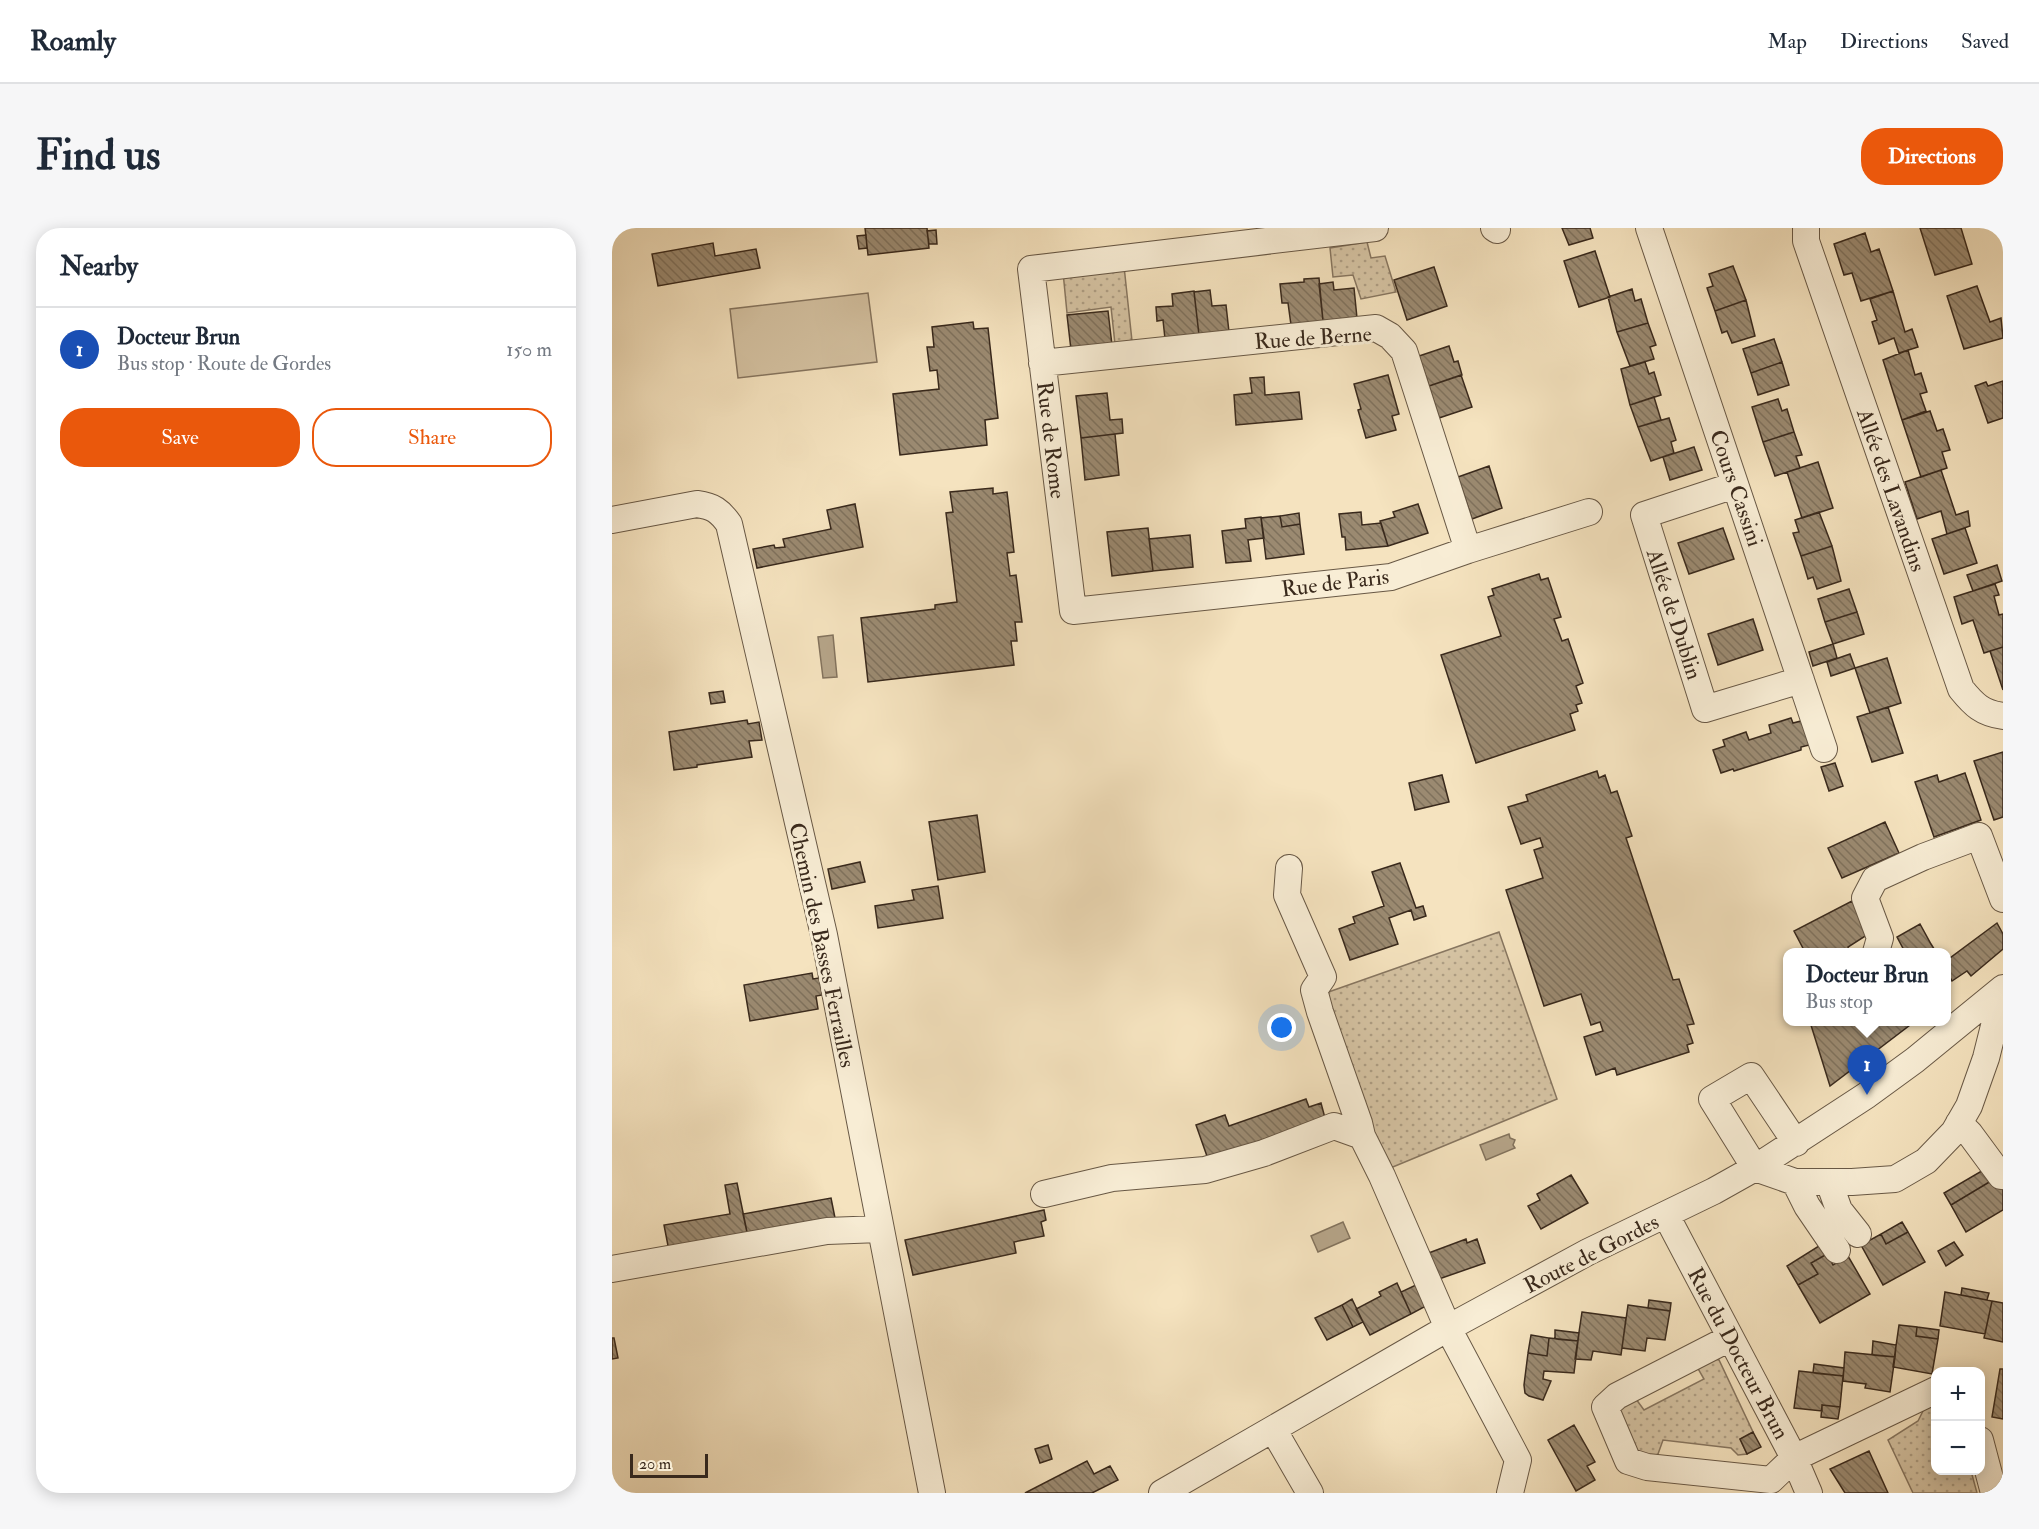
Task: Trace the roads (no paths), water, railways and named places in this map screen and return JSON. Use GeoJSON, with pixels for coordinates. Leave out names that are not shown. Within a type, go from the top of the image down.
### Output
{"type":"FeatureCollection","features":[{"type":"Feature","properties":{"kind":"street","name":"Rue de Rome"},"geometry":{"type":"LineString","coordinates":[[1073,611],[1031,269],[1375,228]]}},
{"type":"Feature","properties":{"kind":"street","name":"Cours Cassini"},"geometry":{"type":"LineString","coordinates":[[1649,228],[1824,749]]}},
{"type":"Feature","properties":{"kind":"street","name":"Allée des Lavandins"},"geometry":{"type":"LineString","coordinates":[[1806,235],[1962,689],[1973,705],[1991,714],[2003,716]]}},
{"type":"Feature","properties":{"kind":"street","name":"Rue de Berne"},"geometry":{"type":"LineString","coordinates":[[1042,363],[1376,328],[1390,336],[1404,351],[1468,550]]}},
{"type":"Feature","properties":{"kind":"street","name":"Allée de Dublin"},"geometry":{"type":"LineString","coordinates":[[1735,485],[1644,515],[1705,709],[1801,680]]}},
{"type":"Feature","properties":{"kind":"street","name":"Chemin des Basses Ferrailles"},"geometry":{"type":"LineString","coordinates":[[612,520],[697,504],[710,506],[721,513],[729,524],[824,935],[932,1493]]}},
{"type":"Feature","properties":{"kind":"street","name":"Rue de Paris"},"geometry":{"type":"LineString","coordinates":[[1073,611],[1391,577],[1589,512]]}},
{"type":"Feature","properties":{"kind":"street"},"geometry":{"type":"LineString","coordinates":[[1877,948],[1880,938],[1865,898],[1875,879],[1923,857],[1979,836],[2003,899]]}},
{"type":"Feature","properties":{"kind":"street"},"geometry":{"type":"LineString","coordinates":[[1289,868],[1287,895],[1323,977],[1314,990],[1362,1136],[1383,1176],[1448,1328],[1518,1460],[1510,1493]]}},
{"type":"Feature","properties":{"kind":"street"},"geometry":{"type":"LineString","coordinates":[[1796,1143],[1751,1076],[1712,1099],[1755,1168],[1795,1182],[1895,1179],[1926,1161],[1954,1132],[1970,1106],[1986,1058],[2003,989]]}},
{"type":"Feature","properties":{"kind":"street","name":"Route de Gordes"},"geometry":{"type":"LineString","coordinates":[[1162,1493],[1448,1328],[1588,1252],[1666,1215],[1755,1168],[1867,1095],[1915,1060],[2003,989]]}},
{"type":"Feature","properties":{"kind":"street"},"geometry":{"type":"LineString","coordinates":[[1959,1123],[2001,1176]]}},
{"type":"Feature","properties":{"kind":"street"},"geometry":{"type":"LineString","coordinates":[[1044,1194],[1112,1178],[1205,1170],[1264,1153],[1334,1126],[1362,1136]]}},
{"type":"Feature","properties":{"kind":"street"},"geometry":{"type":"LineString","coordinates":[[1795,1182],[1807,1206],[1837,1250]]}},
{"type":"Feature","properties":{"kind":"street"},"geometry":{"type":"LineString","coordinates":[[1829,1182],[1839,1210],[1858,1234]]}},
{"type":"Feature","properties":{"kind":"street","name":"Rue du Docteur Brun"},"geometry":{"type":"LineString","coordinates":[[1666,1215],[1794,1458],[1809,1493]]}},
{"type":"Feature","properties":{"kind":"street"},"geometry":{"type":"LineString","coordinates":[[612,1269],[827,1232],[880,1229]]}},
{"type":"Feature","properties":{"kind":"street"},"geometry":{"type":"LineString","coordinates":[[1730,1338],[1617,1396],[1605,1407],[1628,1461],[1647,1467],[1771,1480],[1794,1458],[1931,1391]]}},
{"type":"Feature","properties":{"kind":"street"},"geometry":{"type":"LineString","coordinates":[[1273,1429],[1310,1493]]}},
{"type":"Feature","properties":{"kind":"street"},"geometry":{"type":"LineString","coordinates":[[1985,1459],[1994,1493]]}},
{"type":"Feature","properties":{"kind":"place","name":"Docteur Brun"},"geometry":{"type":"Point","coordinates":[1867,1095]}}]}
